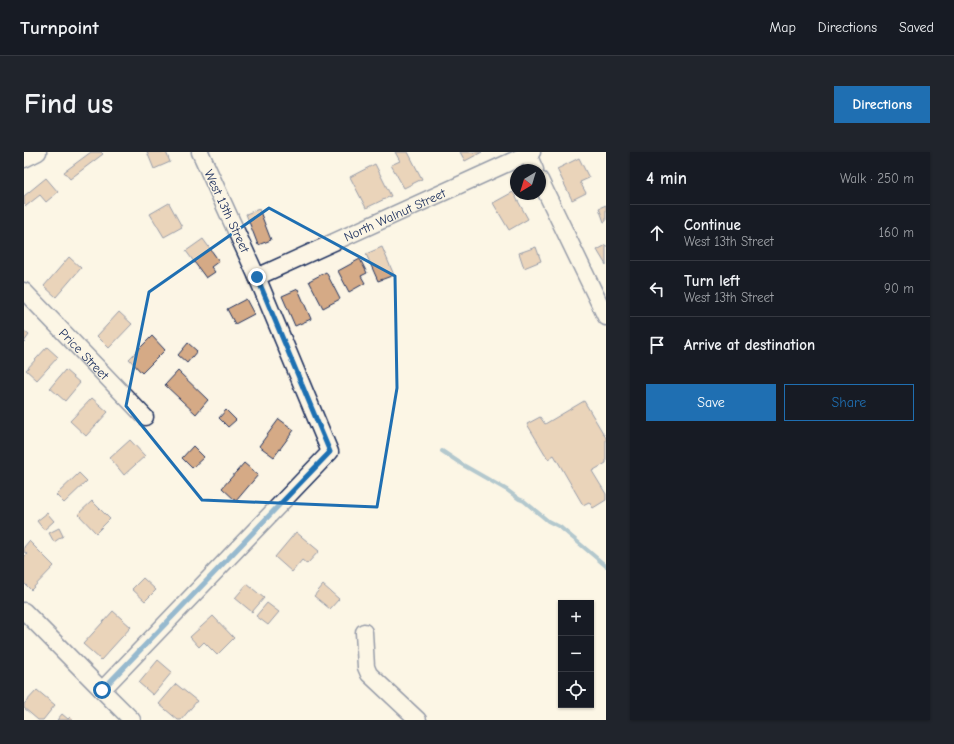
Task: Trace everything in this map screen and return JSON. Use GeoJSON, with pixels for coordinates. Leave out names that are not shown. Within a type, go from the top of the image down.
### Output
{"type":"FeatureCollection","features":[{"type":"Feature","properties":{"kind":"street"},"geometry":{"type":"LineString","coordinates":[[24,159],[38,152]]}},
{"type":"Feature","properties":{"kind":"street","name":"West 13th Street"},"geometry":{"type":"LineString","coordinates":[[102,690],[330,452],[257,277],[200,152]]}},
{"type":"Feature","properties":{"kind":"street"},"geometry":{"type":"LineString","coordinates":[[529,153],[533,164]]}},
{"type":"Feature","properties":{"kind":"street","name":"North Walnut Street"},"geometry":{"type":"LineString","coordinates":[[257,277],[529,153]]}},
{"type":"Feature","properties":{"kind":"street"},"geometry":{"type":"LineString","coordinates":[[546,192],[606,317]]}},
{"type":"Feature","properties":{"kind":"street","name":"Price Street"},"geometry":{"type":"LineString","coordinates":[[24,291],[145,417]]}},
{"type":"Feature","properties":{"kind":"street"},"geometry":{"type":"LineString","coordinates":[[24,612],[132,720]]}},
{"type":"Feature","properties":{"kind":"street"},"geometry":{"type":"LineString","coordinates":[[364,632],[366,666],[369,674],[418,720]]}},
{"type":"Feature","properties":{"kind":"highlighted area"},"geometry":{"type":"Polygon","coordinates":[[[269,208],[395,276],[397,388],[377,507],[202,500],[126,406],[149,292],[269,208]]]}},
{"type":"Feature","properties":{"kind":"building"},"geometry":{"type":"Polygon","coordinates":[[[91,152],[101,152],[103,154],[70,179],[64,172],[91,152]]]}},
{"type":"Feature","properties":{"kind":"building"},"geometry":{"type":"Polygon","coordinates":[[[147,152],[166,152],[170,162],[154,169],[147,152]]]}},
{"type":"Feature","properties":{"kind":"building"},"geometry":{"type":"Polygon","coordinates":[[[395,152],[408,152],[422,179],[404,188],[391,165],[400,161],[395,152]]]}},
{"type":"Feature","properties":{"kind":"building"},"geometry":{"type":"Polygon","coordinates":[[[460,152],[482,152],[465,161],[460,152]]]}},
{"type":"Feature","properties":{"kind":"building"},"geometry":{"type":"Polygon","coordinates":[[[579,158],[589,178],[580,182],[586,193],[572,200],[557,169],[579,158]]]}},
{"type":"Feature","properties":{"kind":"building"},"geometry":{"type":"Polygon","coordinates":[[[375,164],[391,196],[366,208],[350,177],[375,164]]]}},
{"type":"Feature","properties":{"kind":"building"},"geometry":{"type":"Polygon","coordinates":[[[46,178],[58,192],[46,202],[40,195],[26,206],[24,204],[24,196],[46,178]]]}},
{"type":"Feature","properties":{"kind":"building"},"geometry":{"type":"Polygon","coordinates":[[[510,194],[510,200],[517,200],[528,219],[509,230],[493,203],[510,194]]]}},
{"type":"Feature","properties":{"kind":"building"},"geometry":{"type":"Polygon","coordinates":[[[169,203],[182,227],[164,237],[150,214],[169,203]]]}},
{"type":"Feature","properties":{"kind":"building"},"geometry":{"type":"Polygon","coordinates":[[[606,205],[606,221],[604,222],[599,208],[606,205]]]}},
{"type":"Feature","properties":{"kind":"building"},"geometry":{"type":"Polygon","coordinates":[[[259,209],[271,240],[258,245],[246,214],[259,209]]]}},
{"type":"Feature","properties":{"kind":"building"},"geometry":{"type":"Polygon","coordinates":[[[203,239],[219,261],[211,267],[215,272],[206,278],[186,251],[203,239]]]}},
{"type":"Feature","properties":{"kind":"building"},"geometry":{"type":"Polygon","coordinates":[[[606,245],[606,265],[597,250],[606,245]]]}},
{"type":"Feature","properties":{"kind":"building"},"geometry":{"type":"Polygon","coordinates":[[[382,247],[394,275],[378,281],[366,254],[382,247]]]}},
{"type":"Feature","properties":{"kind":"building"},"geometry":{"type":"Polygon","coordinates":[[[536,247],[541,261],[524,268],[519,253],[536,247]]]}},
{"type":"Feature","properties":{"kind":"building"},"geometry":{"type":"Polygon","coordinates":[[[69,257],[81,268],[56,297],[44,286],[69,257]]]}},
{"type":"Feature","properties":{"kind":"building"},"geometry":{"type":"Polygon","coordinates":[[[360,259],[367,273],[361,276],[365,283],[349,292],[338,271],[360,259]]]}},
{"type":"Feature","properties":{"kind":"building"},"geometry":{"type":"Polygon","coordinates":[[[326,272],[340,299],[323,308],[309,281],[326,272]]]}},
{"type":"Feature","properties":{"kind":"building"},"geometry":{"type":"Polygon","coordinates":[[[298,289],[311,319],[295,326],[282,296],[298,289]]]}},
{"type":"Feature","properties":{"kind":"building"},"geometry":{"type":"Polygon","coordinates":[[[246,299],[254,314],[235,324],[227,309],[246,299]]]}},
{"type":"Feature","properties":{"kind":"building"},"geometry":{"type":"Polygon","coordinates":[[[119,312],[132,324],[109,348],[97,336],[119,312]]]}},
{"type":"Feature","properties":{"kind":"building"},"geometry":{"type":"Polygon","coordinates":[[[24,331],[29,335],[24,342],[24,331]]]}},
{"type":"Feature","properties":{"kind":"building"},"geometry":{"type":"Polygon","coordinates":[[[152,336],[165,350],[142,373],[129,359],[152,336]]]}},
{"type":"Feature","properties":{"kind":"building"},"geometry":{"type":"Polygon","coordinates":[[[188,343],[197,351],[187,363],[178,355],[188,343]]]}},
{"type":"Feature","properties":{"kind":"building"},"geometry":{"type":"Polygon","coordinates":[[[47,347],[58,357],[37,380],[26,370],[47,347]]]}},
{"type":"Feature","properties":{"kind":"building"},"geometry":{"type":"Polygon","coordinates":[[[65,370],[80,383],[65,401],[50,388],[65,370]]]}},
{"type":"Feature","properties":{"kind":"building"},"geometry":{"type":"Polygon","coordinates":[[[178,371],[208,400],[196,414],[165,385],[178,371]]]}},
{"type":"Feature","properties":{"kind":"building"},"geometry":{"type":"Polygon","coordinates":[[[92,398],[108,412],[86,436],[70,421],[92,398]]]}},
{"type":"Feature","properties":{"kind":"building"},"geometry":{"type":"Polygon","coordinates":[[[584,401],[606,438],[606,463],[592,471],[606,494],[606,500],[593,508],[589,502],[583,505],[554,455],[548,459],[527,424],[540,417],[545,424],[584,401]]]}},
{"type":"Feature","properties":{"kind":"building"},"geometry":{"type":"Polygon","coordinates":[[[226,410],[236,420],[228,427],[219,418],[226,410]]]}},
{"type":"Feature","properties":{"kind":"building"},"geometry":{"type":"Polygon","coordinates":[[[279,419],[294,430],[274,457],[259,446],[279,419]]]}},
{"type":"Feature","properties":{"kind":"building"},"geometry":{"type":"Polygon","coordinates":[[[130,440],[145,456],[124,475],[110,458],[130,440]]]}},
{"type":"Feature","properties":{"kind":"building"},"geometry":{"type":"Polygon","coordinates":[[[193,446],[204,457],[192,468],[182,458],[193,446]]]}},
{"type":"Feature","properties":{"kind":"building"},"geometry":{"type":"Polygon","coordinates":[[[244,463],[258,475],[236,501],[222,488],[244,463]]]}},
{"type":"Feature","properties":{"kind":"building"},"geometry":{"type":"Polygon","coordinates":[[[79,473],[87,481],[64,503],[56,495],[79,473]]]}},
{"type":"Feature","properties":{"kind":"building"},"geometry":{"type":"Polygon","coordinates":[[[92,501],[110,519],[96,533],[78,514],[92,501]]]}},
{"type":"Feature","properties":{"kind":"building"},"geometry":{"type":"Polygon","coordinates":[[[47,513],[54,521],[44,530],[37,521],[47,513]]]}},
{"type":"Feature","properties":{"kind":"building"},"geometry":{"type":"Polygon","coordinates":[[[59,528],[63,536],[54,542],[49,533],[59,528]]]}},
{"type":"Feature","properties":{"kind":"building"},"geometry":{"type":"Polygon","coordinates":[[[296,532],[319,551],[307,564],[302,560],[292,572],[275,557],[296,532]]]}},
{"type":"Feature","properties":{"kind":"building"},"geometry":{"type":"Polygon","coordinates":[[[29,541],[54,566],[31,590],[24,583],[24,557],[27,554],[24,552],[24,547],[29,541]]]}},
{"type":"Feature","properties":{"kind":"building"},"geometry":{"type":"Polygon","coordinates":[[[143,578],[156,590],[145,601],[132,589],[143,578]]]}},
{"type":"Feature","properties":{"kind":"building"},"geometry":{"type":"Polygon","coordinates":[[[247,584],[264,598],[252,612],[235,598],[247,584]]]}},
{"type":"Feature","properties":{"kind":"building"},"geometry":{"type":"Polygon","coordinates":[[[323,585],[339,599],[330,609],[314,596],[323,585]]]}},
{"type":"Feature","properties":{"kind":"building"},"geometry":{"type":"Polygon","coordinates":[[[267,603],[279,612],[268,625],[256,616],[267,603]]]}},
{"type":"Feature","properties":{"kind":"building"},"geometry":{"type":"Polygon","coordinates":[[[113,611],[131,627],[101,660],[83,644],[113,611]]]}},
{"type":"Feature","properties":{"kind":"building"},"geometry":{"type":"Polygon","coordinates":[[[213,616],[234,638],[217,655],[204,642],[199,647],[190,637],[213,616]]]}},
{"type":"Feature","properties":{"kind":"building"},"geometry":{"type":"Polygon","coordinates":[[[158,660],[172,672],[153,695],[139,683],[158,660]]]}},
{"type":"Feature","properties":{"kind":"building"},"geometry":{"type":"Polygon","coordinates":[[[176,684],[197,701],[181,720],[178,720],[159,704],[176,684]]]}},
{"type":"Feature","properties":{"kind":"building"},"geometry":{"type":"Polygon","coordinates":[[[37,690],[55,705],[43,720],[38,720],[24,708],[24,704],[37,690]]]}},
{"type":"Feature","properties":{"kind":"building"},"geometry":{"type":"Polygon","coordinates":[[[62,714],[68,719],[70,717],[73,720],[57,720],[62,714]]]}},
{"type":"Feature","properties":{"kind":"waterway"},"geometry":{"type":"LineString","coordinates":[[442,451],[524,501],[548,521],[560,527],[606,566]]}},
{"type":"Feature","properties":{"kind":"route"},"geometry":{"type":"LineString","coordinates":[[102,690],[330,452],[257,277]]}}]}
